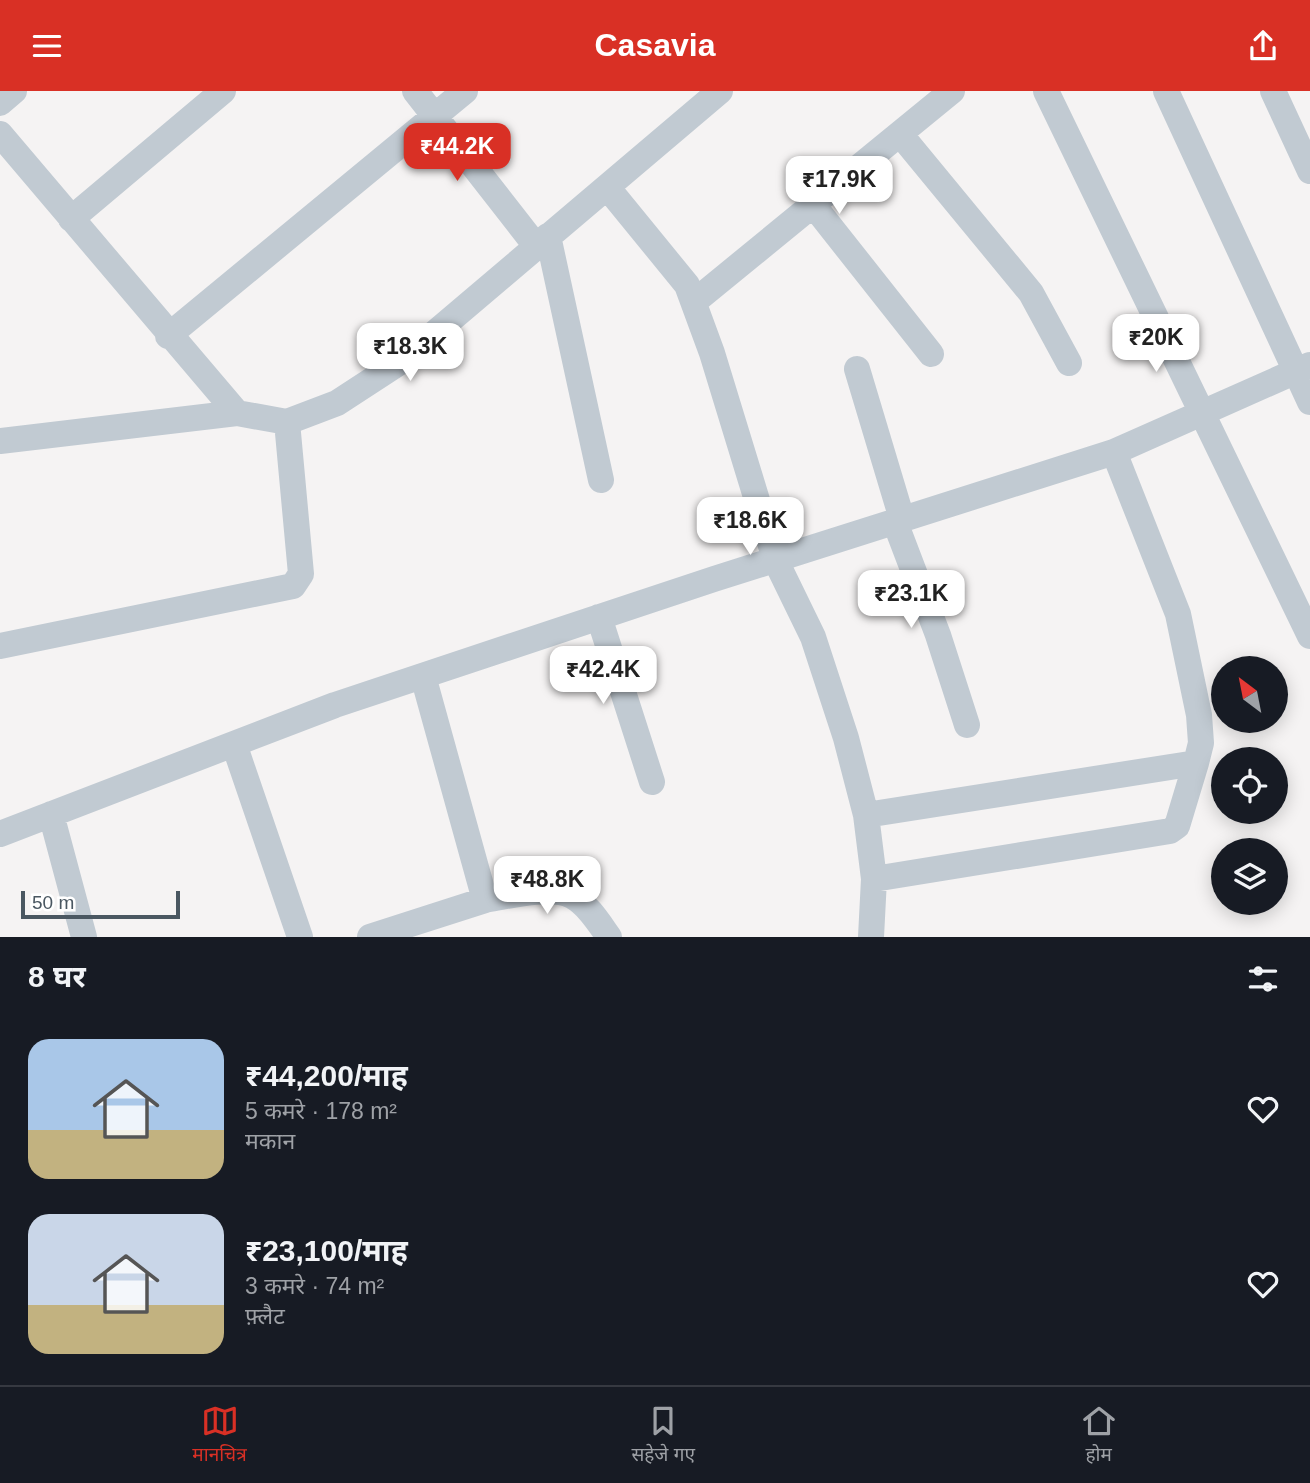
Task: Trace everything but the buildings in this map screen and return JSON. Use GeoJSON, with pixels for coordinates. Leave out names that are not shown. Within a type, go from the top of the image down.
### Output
{"type":"FeatureCollection","features":[{"type":"Feature","properties":{"kind":"street"},"geometry":{"type":"LineString","coordinates":[[0,103],[13,91]]}},
{"type":"Feature","properties":{"kind":"street"},"geometry":{"type":"LineString","coordinates":[[71,219],[223,91]]}},
{"type":"Feature","properties":{"kind":"street"},"geometry":{"type":"LineString","coordinates":[[415,91],[542,241],[601,480]]}},
{"type":"Feature","properties":{"kind":"street"},"geometry":{"type":"LineString","coordinates":[[168,336],[465,91]]}},
{"type":"Feature","properties":{"kind":"street"},"geometry":{"type":"LineString","coordinates":[[0,441],[237,413],[288,422],[337,403],[403,360],[720,91]]}},
{"type":"Feature","properties":{"kind":"street"},"geometry":{"type":"LineString","coordinates":[[694,302],[952,91]]}},
{"type":"Feature","properties":{"kind":"street"},"geometry":{"type":"LineString","coordinates":[[1166,91],[1302,368],[1310,402]]}},
{"type":"Feature","properties":{"kind":"street"},"geometry":{"type":"LineString","coordinates":[[1273,91],[1310,171]]}},
{"type":"Feature","properties":{"kind":"street"},"geometry":{"type":"LineString","coordinates":[[1056,95],[1201,413],[1310,636]]}},
{"type":"Feature","properties":{"kind":"street"},"geometry":{"type":"LineString","coordinates":[[0,134],[168,336],[237,413]]}},
{"type":"Feature","properties":{"kind":"street"},"geometry":{"type":"LineString","coordinates":[[900,134],[1031,293],[1069,363]]}},
{"type":"Feature","properties":{"kind":"street"},"geometry":{"type":"LineString","coordinates":[[607,187],[687,285],[775,559],[813,637],[846,738],[866,815],[873,879],[871,937]]}},
{"type":"Feature","properties":{"kind":"street"},"geometry":{"type":"LineString","coordinates":[[814,206],[931,354]]}},
{"type":"Feature","properties":{"kind":"street"},"geometry":{"type":"LineString","coordinates":[[0,834],[335,705],[775,559],[1114,452],[1302,368]]}},
{"type":"Feature","properties":{"kind":"street"},"geometry":{"type":"LineString","coordinates":[[857,369],[899,520],[967,725]]}},
{"type":"Feature","properties":{"kind":"street"},"geometry":{"type":"LineString","coordinates":[[0,646],[293,586],[301,574],[288,422]]}},
{"type":"Feature","properties":{"kind":"street"},"geometry":{"type":"LineString","coordinates":[[873,879],[1170,831],[1177,826],[1201,743],[1199,715],[1178,614],[1114,452]]}},
{"type":"Feature","properties":{"kind":"street"},"geometry":{"type":"LineString","coordinates":[[599,617],[652,782]]}},
{"type":"Feature","properties":{"kind":"street"},"geometry":{"type":"LineString","coordinates":[[423,676],[485,900]]}},
{"type":"Feature","properties":{"kind":"street"},"geometry":{"type":"LineString","coordinates":[[234,744],[300,937]]}},
{"type":"Feature","properties":{"kind":"street"},"geometry":{"type":"LineString","coordinates":[[866,815],[1196,763]]}},
{"type":"Feature","properties":{"kind":"street"},"geometry":{"type":"LineString","coordinates":[[51,814],[84,937]]}},
{"type":"Feature","properties":{"kind":"street"},"geometry":{"type":"LineString","coordinates":[[370,937],[410,931],[485,900],[529,893],[563,893],[574,897],[586,908],[610,937]]}}]}
